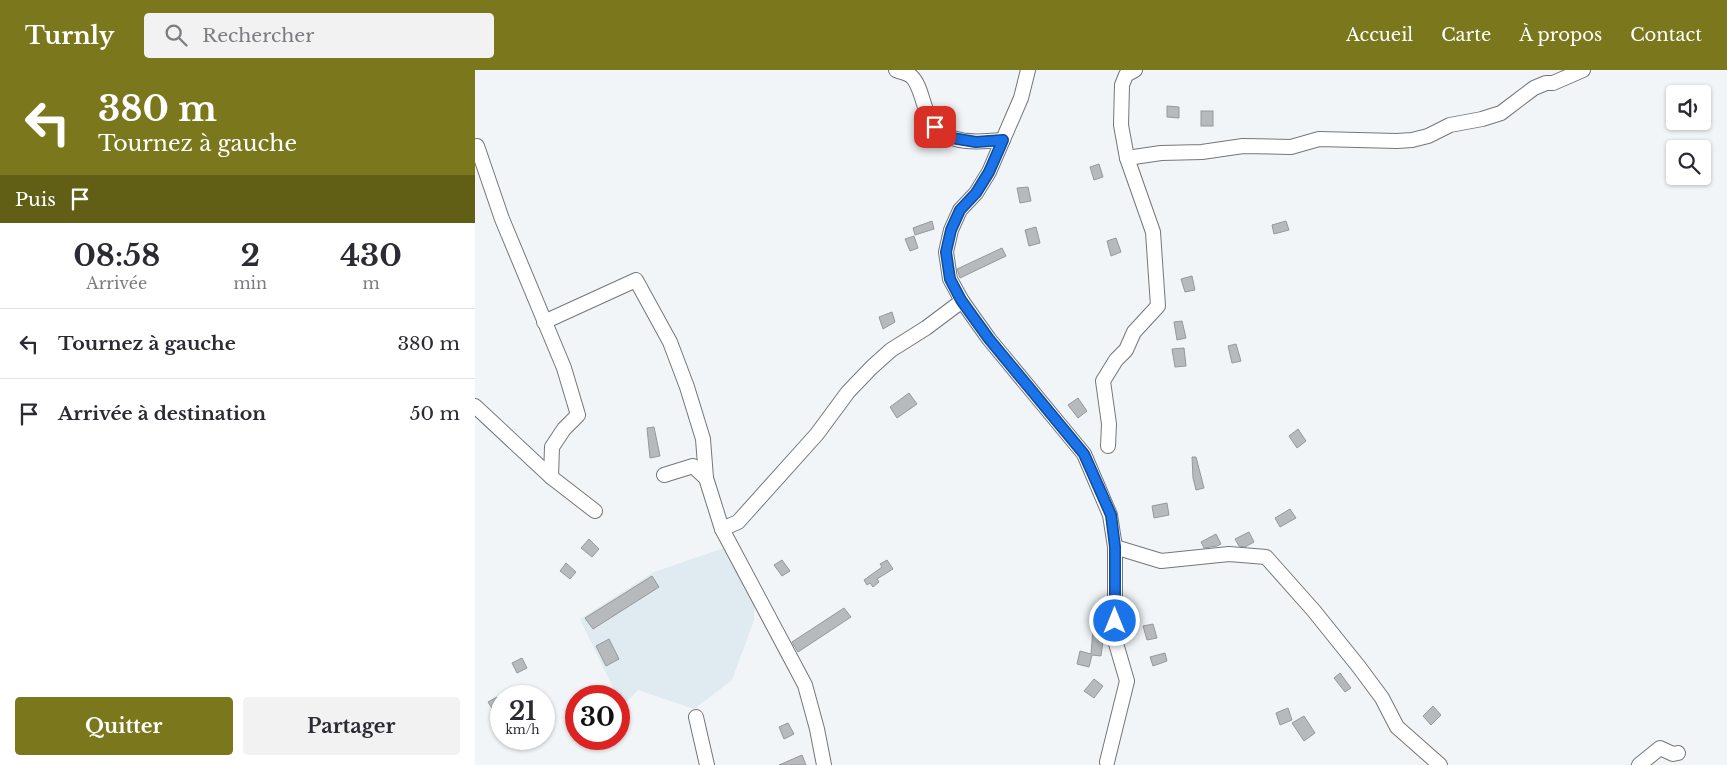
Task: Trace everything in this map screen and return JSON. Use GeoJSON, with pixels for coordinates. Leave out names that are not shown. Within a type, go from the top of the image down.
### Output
{"type":"FeatureCollection","features":[{"type":"Feature","properties":{"kind":"street"},"geometry":{"type":"LineString","coordinates":[[896,70],[911,76],[919,88],[928,118],[946,137],[976,142],[1003,140]]}},
{"type":"Feature","properties":{"kind":"street"},"geometry":{"type":"LineString","coordinates":[[1028,70],[1021,98],[989,172],[976,193],[960,210],[951,230],[946,252],[950,279],[961,300],[989,339],[1084,454],[1111,515],[1115,547],[1115,640],[1127,681],[1107,762]]}},
{"type":"Feature","properties":{"kind":"street"},"geometry":{"type":"LineString","coordinates":[[1107,446],[1109,424],[1103,381],[1116,360],[1126,350],[1134,332],[1158,306],[1153,232],[1127,158],[1121,125],[1122,85],[1126,75],[1135,70]]}},
{"type":"Feature","properties":{"kind":"street"},"geometry":{"type":"LineString","coordinates":[[1127,158],[1161,153],[1202,152],[1243,146],[1291,147],[1319,139],[1397,142],[1412,140],[1428,136],[1449,125],[1482,119],[1501,113],[1534,88],[1546,83],[1553,83],[1583,70]]}},
{"type":"Feature","properties":{"kind":"street"},"geometry":{"type":"LineString","coordinates":[[477,146],[502,219],[564,368],[578,415],[564,429],[552,447],[551,476]]}},
{"type":"Feature","properties":{"kind":"street"},"geometry":{"type":"LineString","coordinates":[[545,322],[637,280],[670,342],[687,387],[703,439],[706,478],[722,529],[805,685],[817,729],[824,765]]}},
{"type":"Feature","properties":{"kind":"street"},"geometry":{"type":"LineString","coordinates":[[722,529],[739,522],[817,434],[848,392],[872,367],[891,350],[926,328],[961,300]]}},
{"type":"Feature","properties":{"kind":"street"},"geometry":{"type":"LineString","coordinates":[[475,406],[551,476],[595,511]]}},
{"type":"Feature","properties":{"kind":"street"},"geometry":{"type":"LineString","coordinates":[[665,475],[693,466],[706,478]]}},
{"type":"Feature","properties":{"kind":"street"},"geometry":{"type":"LineString","coordinates":[[1115,547],[1161,561],[1229,554],[1266,557],[1314,611],[1359,668],[1382,698],[1397,727],[1440,765]]}},
{"type":"Feature","properties":{"kind":"street"},"geometry":{"type":"LineString","coordinates":[[696,717],[707,765]]}},
{"type":"Feature","properties":{"kind":"street"},"geometry":{"type":"LineString","coordinates":[[1639,765],[1660,748],[1673,754],[1678,753]]}},
{"type":"Feature","properties":{"kind":"shaded area"},"geometry":{"type":"Polygon","coordinates":[[[727,547],[754,602],[754,620],[732,680],[694,709],[638,690],[630,698],[630,685],[612,685],[580,619],[654,572],[727,547]]]}},
{"type":"Feature","properties":{"kind":"building"},"geometry":{"type":"Polygon","coordinates":[[[1167,106],[1179,107],[1179,118],[1167,117],[1167,106]]]}},
{"type":"Feature","properties":{"kind":"building"},"geometry":{"type":"Polygon","coordinates":[[[1201,111],[1213,111],[1213,126],[1201,126],[1201,111]]]}},
{"type":"Feature","properties":{"kind":"building"},"geometry":{"type":"Polygon","coordinates":[[[1099,164],[1103,177],[1094,180],[1090,167],[1099,164]]]}},
{"type":"Feature","properties":{"kind":"building"},"geometry":{"type":"Polygon","coordinates":[[[1028,187],[1031,201],[1020,203],[1017,188],[1028,187]]]}},
{"type":"Feature","properties":{"kind":"building"},"geometry":{"type":"Polygon","coordinates":[[[932,221],[934,229],[915,235],[913,228],[932,221]]]}},
{"type":"Feature","properties":{"kind":"building"},"geometry":{"type":"Polygon","coordinates":[[[1286,221],[1289,230],[1274,234],[1272,225],[1286,221]]]}},
{"type":"Feature","properties":{"kind":"building"},"geometry":{"type":"Polygon","coordinates":[[[1036,227],[1040,243],[1029,246],[1025,230],[1036,227]]]}},
{"type":"Feature","properties":{"kind":"building"},"geometry":{"type":"Polygon","coordinates":[[[914,236],[918,248],[910,251],[905,239],[914,236]]]}},
{"type":"Feature","properties":{"kind":"building"},"geometry":{"type":"Polygon","coordinates":[[[1116,238],[1121,252],[1111,256],[1107,241],[1116,238]]]}},
{"type":"Feature","properties":{"kind":"building"},"geometry":{"type":"Polygon","coordinates":[[[1002,248],[1006,256],[960,278],[957,269],[1002,248]]]}},
{"type":"Feature","properties":{"kind":"building"},"geometry":{"type":"Polygon","coordinates":[[[1192,276],[1195,290],[1185,292],[1181,279],[1192,276]]]}},
{"type":"Feature","properties":{"kind":"building"},"geometry":{"type":"Polygon","coordinates":[[[892,312],[895,322],[883,329],[879,317],[892,312]]]}},
{"type":"Feature","properties":{"kind":"building"},"geometry":{"type":"Polygon","coordinates":[[[1182,321],[1186,338],[1177,340],[1174,322],[1182,321]]]}},
{"type":"Feature","properties":{"kind":"building"},"geometry":{"type":"Polygon","coordinates":[[[1236,344],[1241,361],[1232,363],[1228,346],[1236,344]]]}},
{"type":"Feature","properties":{"kind":"building"},"geometry":{"type":"Polygon","coordinates":[[[1184,348],[1186,366],[1175,367],[1172,349],[1184,348]]]}},
{"type":"Feature","properties":{"kind":"building"},"geometry":{"type":"Polygon","coordinates":[[[909,393],[917,404],[897,418],[890,407],[909,393]]]}},
{"type":"Feature","properties":{"kind":"building"},"geometry":{"type":"Polygon","coordinates":[[[1078,398],[1087,411],[1078,418],[1068,405],[1078,398]]]}},
{"type":"Feature","properties":{"kind":"building"},"geometry":{"type":"Polygon","coordinates":[[[654,427],[660,456],[650,458],[647,428],[654,427]]]}},
{"type":"Feature","properties":{"kind":"building"},"geometry":{"type":"Polygon","coordinates":[[[1298,429],[1306,441],[1297,448],[1289,436],[1298,429]]]}},
{"type":"Feature","properties":{"kind":"building"},"geometry":{"type":"Polygon","coordinates":[[[1192,457],[1196,457],[1204,488],[1196,490],[1193,478],[1192,457]]]}},
{"type":"Feature","properties":{"kind":"building"},"geometry":{"type":"Polygon","coordinates":[[[1167,503],[1169,515],[1154,518],[1152,506],[1167,503]]]}},
{"type":"Feature","properties":{"kind":"building"},"geometry":{"type":"Polygon","coordinates":[[[1290,509],[1296,518],[1280,527],[1275,518],[1290,509]]]}},
{"type":"Feature","properties":{"kind":"building"},"geometry":{"type":"Polygon","coordinates":[[[1249,532],[1254,542],[1245,547],[1239,546],[1235,539],[1249,532]]]}},
{"type":"Feature","properties":{"kind":"building"},"geometry":{"type":"Polygon","coordinates":[[[1216,534],[1221,544],[1204,548],[1201,542],[1216,534]]]}},
{"type":"Feature","properties":{"kind":"building"},"geometry":{"type":"Polygon","coordinates":[[[589,539],[599,549],[592,557],[581,548],[589,539]]]}},
{"type":"Feature","properties":{"kind":"building"},"geometry":{"type":"Polygon","coordinates":[[[782,560],[790,571],[782,576],[774,565],[782,560]]]}},
{"type":"Feature","properties":{"kind":"building"},"geometry":{"type":"Polygon","coordinates":[[[887,560],[893,569],[877,579],[879,582],[873,587],[870,583],[867,585],[864,580],[882,567],[880,564],[887,560]]]}},
{"type":"Feature","properties":{"kind":"building"},"geometry":{"type":"Polygon","coordinates":[[[566,563],[576,572],[570,579],[560,571],[566,563]]]}},
{"type":"Feature","properties":{"kind":"building"},"geometry":{"type":"Polygon","coordinates":[[[652,576],[659,587],[593,629],[585,618],[652,576]]]}},
{"type":"Feature","properties":{"kind":"building"},"geometry":{"type":"Polygon","coordinates":[[[844,608],[851,617],[798,652],[792,642],[844,608]]]}},
{"type":"Feature","properties":{"kind":"building"},"geometry":{"type":"Polygon","coordinates":[[[1153,624],[1157,638],[1147,640],[1143,626],[1153,624]]]}},
{"type":"Feature","properties":{"kind":"building"},"geometry":{"type":"Polygon","coordinates":[[[1093,630],[1106,631],[1106,641],[1103,641],[1101,656],[1092,655],[1089,667],[1077,664],[1080,651],[1091,654],[1093,630]]]}},
{"type":"Feature","properties":{"kind":"building"},"geometry":{"type":"Polygon","coordinates":[[[609,639],[619,659],[606,666],[596,646],[609,639]]]}},
{"type":"Feature","properties":{"kind":"building"},"geometry":{"type":"Polygon","coordinates":[[[1165,653],[1167,661],[1153,666],[1150,657],[1165,653]]]}},
{"type":"Feature","properties":{"kind":"building"},"geometry":{"type":"Polygon","coordinates":[[[522,658],[527,668],[517,673],[512,663],[522,658]]]}},
{"type":"Feature","properties":{"kind":"building"},"geometry":{"type":"Polygon","coordinates":[[[1340,673],[1351,688],[1345,692],[1334,678],[1340,673]]]}},
{"type":"Feature","properties":{"kind":"building"},"geometry":{"type":"Polygon","coordinates":[[[1094,679],[1103,686],[1094,698],[1084,691],[1094,679]]]}},
{"type":"Feature","properties":{"kind":"building"},"geometry":{"type":"Polygon","coordinates":[[[1433,706],[1441,715],[1431,725],[1423,716],[1433,706]]]}},
{"type":"Feature","properties":{"kind":"building"},"geometry":{"type":"Polygon","coordinates":[[[1288,708],[1292,720],[1280,725],[1276,713],[1288,708]]]}},
{"type":"Feature","properties":{"kind":"building"},"geometry":{"type":"Polygon","coordinates":[[[1304,716],[1315,733],[1304,741],[1292,723],[1304,716]]]}},
{"type":"Feature","properties":{"kind":"building"},"geometry":{"type":"Polygon","coordinates":[[[788,723],[794,734],[784,739],[779,727],[788,723]]]}},
{"type":"Feature","properties":{"kind":"building"},"geometry":{"type":"Polygon","coordinates":[[[802,755],[806,765],[779,765],[802,755]]]}},
{"type":"Feature","properties":{"kind":"route"},"geometry":{"type":"LineString","coordinates":[[935,127],[946,137],[976,142],[1003,140],[989,172],[976,193],[960,210],[951,230],[946,252],[950,279],[961,300],[989,339],[1084,454],[1111,515],[1115,547],[1115,621]]}}]}
